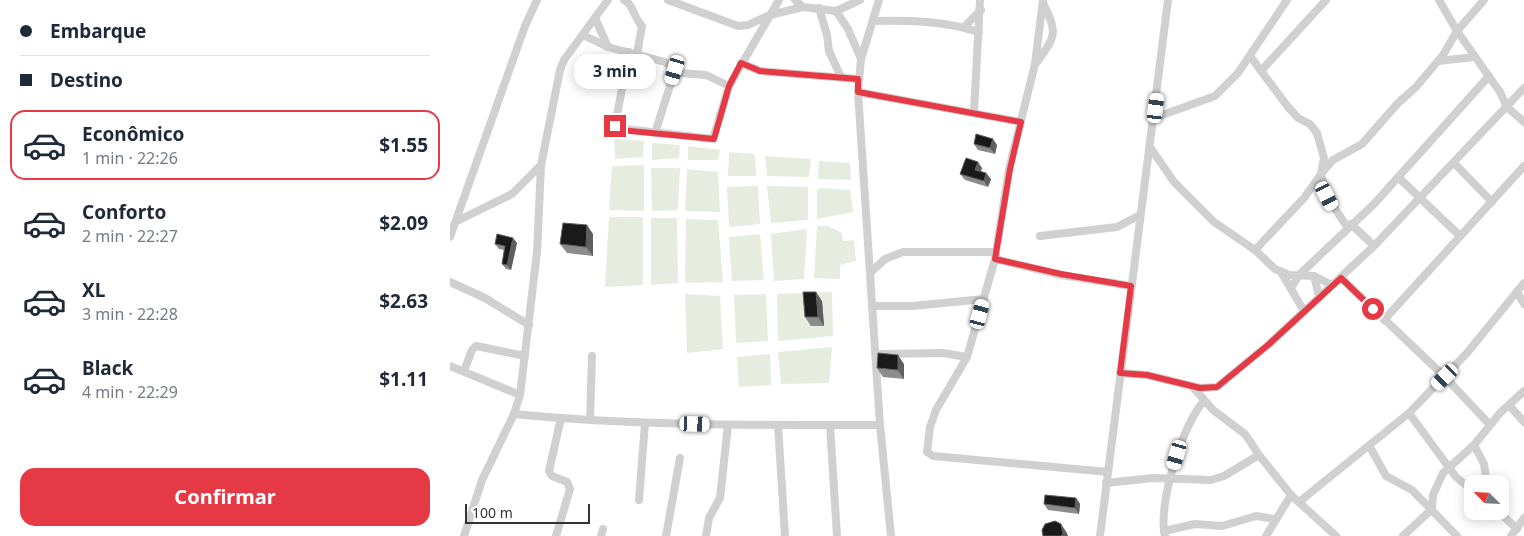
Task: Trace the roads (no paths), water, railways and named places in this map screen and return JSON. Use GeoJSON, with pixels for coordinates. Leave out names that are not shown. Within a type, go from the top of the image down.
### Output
{"type":"FeatureCollection","features":[{"type":"Feature","properties":{"kind":"street"},"geometry":{"type":"LineString","coordinates":[[450,237],[525,26],[537,0]]}},
{"type":"Feature","properties":{"kind":"street"},"geometry":{"type":"LineString","coordinates":[[464,536],[482,480],[514,414],[520,394],[538,232],[541,164],[560,70],[564,60],[608,0]]}},
{"type":"Feature","properties":{"kind":"street"},"geometry":{"type":"LineString","coordinates":[[624,0],[629,4],[636,20],[642,26],[637,54]]}},
{"type":"Feature","properties":{"kind":"street"},"geometry":{"type":"LineString","coordinates":[[670,0],[732,24],[748,25],[770,15],[803,7],[821,6],[836,11],[848,29],[861,59]]}},
{"type":"Feature","properties":{"kind":"street"},"geometry":{"type":"LineString","coordinates":[[629,52],[615,126],[620,130],[714,139],[729,86],[779,0]]}},
{"type":"Feature","properties":{"kind":"street"},"geometry":{"type":"LineString","coordinates":[[795,0],[803,7]]}},
{"type":"Feature","properties":{"kind":"street"},"geometry":{"type":"LineString","coordinates":[[836,11],[860,0]]}},
{"type":"Feature","properties":{"kind":"street"},"geometry":{"type":"LineString","coordinates":[[879,0],[861,59],[858,92],[880,425],[891,536]]}},
{"type":"Feature","properties":{"kind":"street"},"geometry":{"type":"LineString","coordinates":[[974,112],[981,10],[980,0]]}},
{"type":"Feature","properties":{"kind":"street"},"geometry":{"type":"LineString","coordinates":[[1100,536],[1168,0]]}},
{"type":"Feature","properties":{"kind":"street"},"geometry":{"type":"LineString","coordinates":[[1154,118],[1215,96],[1238,73],[1258,40],[1287,0]]}},
{"type":"Feature","properties":{"kind":"street"},"geometry":{"type":"LineString","coordinates":[[1261,71],[1326,0]]}},
{"type":"Feature","properties":{"kind":"street"},"geometry":{"type":"LineString","coordinates":[[1439,0],[1457,32],[1490,76],[1507,107],[1524,122]]}},
{"type":"Feature","properties":{"kind":"street"},"geometry":{"type":"LineString","coordinates":[[1255,250],[1304,198],[1321,174],[1334,160],[1362,144],[1438,61],[1457,32],[1484,0]]}},
{"type":"Feature","properties":{"kind":"street"},"geometry":{"type":"LineString","coordinates":[[1036,64],[1053,39],[1052,25],[1042,1]]}},
{"type":"Feature","properties":{"kind":"street"},"geometry":{"type":"LineString","coordinates":[[1042,1],[1036,64],[1010,169],[996,256],[967,357],[936,410],[930,427],[926,449],[928,455],[1108,472]]}},
{"type":"Feature","properties":{"kind":"street"},"geometry":{"type":"LineString","coordinates":[[821,6],[829,51],[841,77]]}},
{"type":"Feature","properties":{"kind":"street"},"geometry":{"type":"LineString","coordinates":[[964,27],[981,10]]}},
{"type":"Feature","properties":{"kind":"street"},"geometry":{"type":"LineString","coordinates":[[595,18],[608,47]]}},
{"type":"Feature","properties":{"kind":"street"},"geometry":{"type":"LineString","coordinates":[[874,21],[928,21],[964,27],[979,32]]}},
{"type":"Feature","properties":{"kind":"street"},"geometry":{"type":"LineString","coordinates":[[748,25],[757,35]]}},
{"type":"Feature","properties":{"kind":"street"},"geometry":{"type":"LineString","coordinates":[[583,35],[608,47],[665,62],[675,70],[685,74],[710,77],[729,86]]}},
{"type":"Feature","properties":{"kind":"street"},"geometry":{"type":"LineString","coordinates":[[1250,56],[1288,107],[1298,118],[1310,124],[1317,133],[1324,158],[1321,174],[1330,202],[1349,226],[1374,246]]}},
{"type":"Feature","properties":{"kind":"street"},"geometry":{"type":"LineString","coordinates":[[1438,61],[1474,57]]}},
{"type":"Feature","properties":{"kind":"street"},"geometry":{"type":"LineString","coordinates":[[741,63],[760,71],[858,79]]}},
{"type":"Feature","properties":{"kind":"street"},"geometry":{"type":"LineString","coordinates":[[655,133],[675,70]]}},
{"type":"Feature","properties":{"kind":"street"},"geometry":{"type":"LineString","coordinates":[[1291,288],[1299,275],[1374,204],[1490,76]]}},
{"type":"Feature","properties":{"kind":"street"},"geometry":{"type":"LineString","coordinates":[[1120,373],[1147,375],[1210,389],[1217,387],[1341,278],[1374,246],[1524,88]]}},
{"type":"Feature","properties":{"kind":"street"},"geometry":{"type":"LineString","coordinates":[[858,92],[1021,122]]}},
{"type":"Feature","properties":{"kind":"street"},"geometry":{"type":"LineString","coordinates":[[1150,148],[1162,168],[1214,222],[1255,250],[1281,272],[1304,311]]}},
{"type":"Feature","properties":{"kind":"street"},"geometry":{"type":"LineString","coordinates":[[1454,163],[1492,202]]}},
{"type":"Feature","properties":{"kind":"street"},"geometry":{"type":"LineString","coordinates":[[457,221],[512,194],[541,164]]}},
{"type":"Feature","properties":{"kind":"street"},"geometry":{"type":"LineString","coordinates":[[1384,320],[1524,166]]}},
{"type":"Feature","properties":{"kind":"street"},"geometry":{"type":"LineString","coordinates":[[1146,175],[1162,168]]}},
{"type":"Feature","properties":{"kind":"street"},"geometry":{"type":"LineString","coordinates":[[1398,177],[1460,236]]}},
{"type":"Feature","properties":{"kind":"street"},"geometry":{"type":"LineString","coordinates":[[1040,236],[1117,227],[1140,215]]}},
{"type":"Feature","properties":{"kind":"street"},"geometry":{"type":"LineString","coordinates":[[871,272],[885,259],[902,252],[996,256],[1061,274],[1131,286]]}},
{"type":"Feature","properties":{"kind":"street"},"geometry":{"type":"LineString","coordinates":[[1281,272],[1314,276],[1332,285]]}},
{"type":"Feature","properties":{"kind":"street"},"geometry":{"type":"LineString","coordinates":[[1314,276],[1319,296]]}},
{"type":"Feature","properties":{"kind":"street"},"geometry":{"type":"LineString","coordinates":[[1341,278],[1445,377],[1490,426]]}},
{"type":"Feature","properties":{"kind":"street"},"geometry":{"type":"LineString","coordinates":[[450,282],[485,298],[529,324]]}},
{"type":"Feature","properties":{"kind":"street"},"geometry":{"type":"LineString","coordinates":[[1299,502],[1409,414],[1445,377],[1524,283]]}},
{"type":"Feature","properties":{"kind":"street"},"geometry":{"type":"LineString","coordinates":[[1517,292],[1524,304]]}},
{"type":"Feature","properties":{"kind":"street"},"geometry":{"type":"LineString","coordinates":[[872,306],[913,306],[984,298]]}},
{"type":"Feature","properties":{"kind":"street"},"geometry":{"type":"LineString","coordinates":[[464,371],[472,350],[476,346],[525,356]]}},
{"type":"Feature","properties":{"kind":"street"},"geometry":{"type":"LineString","coordinates":[[875,355],[943,353],[967,357]]}},
{"type":"Feature","properties":{"kind":"street"},"geometry":{"type":"LineString","coordinates":[[590,420],[592,356]]}},
{"type":"Feature","properties":{"kind":"street"},"geometry":{"type":"LineString","coordinates":[[450,366],[520,394]]}},
{"type":"Feature","properties":{"kind":"street"},"geometry":{"type":"LineString","coordinates":[[1192,386],[1204,401],[1245,434],[1259,456],[1291,495],[1336,536]]}},
{"type":"Feature","properties":{"kind":"street"},"geometry":{"type":"LineString","coordinates":[[1403,536],[1432,509],[1436,484],[1449,467],[1474,444],[1524,391]]}},
{"type":"Feature","properties":{"kind":"street"},"geometry":{"type":"LineString","coordinates":[[1204,401],[1190,420],[1170,479],[1164,533],[1190,524],[1222,526],[1256,516],[1275,519]]}},
{"type":"Feature","properties":{"kind":"street"},"geometry":{"type":"LineString","coordinates":[[1509,405],[1524,422]]}},
{"type":"Feature","properties":{"kind":"street"},"geometry":{"type":"LineString","coordinates":[[514,414],[645,423],[880,425]]}},
{"type":"Feature","properties":{"kind":"street"},"geometry":{"type":"LineString","coordinates":[[1409,414],[1456,477],[1464,484]]}},
{"type":"Feature","properties":{"kind":"street"},"geometry":{"type":"LineString","coordinates":[[556,536],[570,489],[567,482],[552,476],[549,471],[561,418]]}},
{"type":"Feature","properties":{"kind":"street"},"geometry":{"type":"LineString","coordinates":[[639,500],[645,423]]}},
{"type":"Feature","properties":{"kind":"street"},"geometry":{"type":"LineString","coordinates":[[706,536],[710,518],[720,498],[728,425]]}},
{"type":"Feature","properties":{"kind":"street"},"geometry":{"type":"LineString","coordinates":[[778,425],[785,536]]}},
{"type":"Feature","properties":{"kind":"street"},"geometry":{"type":"LineString","coordinates":[[830,425],[837,536]]}},
{"type":"Feature","properties":{"kind":"street"},"geometry":{"type":"LineString","coordinates":[[1474,444],[1484,464],[1486,475]]}},
{"type":"Feature","properties":{"kind":"street"},"geometry":{"type":"LineString","coordinates":[[1370,447],[1386,476],[1407,486],[1457,536]]}},
{"type":"Feature","properties":{"kind":"street"},"geometry":{"type":"LineString","coordinates":[[1106,482],[1170,479],[1211,480],[1224,476],[1259,456]]}},
{"type":"Feature","properties":{"kind":"street"},"geometry":{"type":"LineString","coordinates":[[666,536],[680,458]]}},
{"type":"Feature","properties":{"kind":"street"},"geometry":{"type":"LineString","coordinates":[[1266,536],[1291,495]]}},
{"type":"Feature","properties":{"kind":"street"},"geometry":{"type":"LineString","coordinates":[[1511,536],[1524,518]]}},
{"type":"Feature","properties":{"kind":"street"},"geometry":{"type":"LineString","coordinates":[[1508,520],[1517,529]]}}]}
